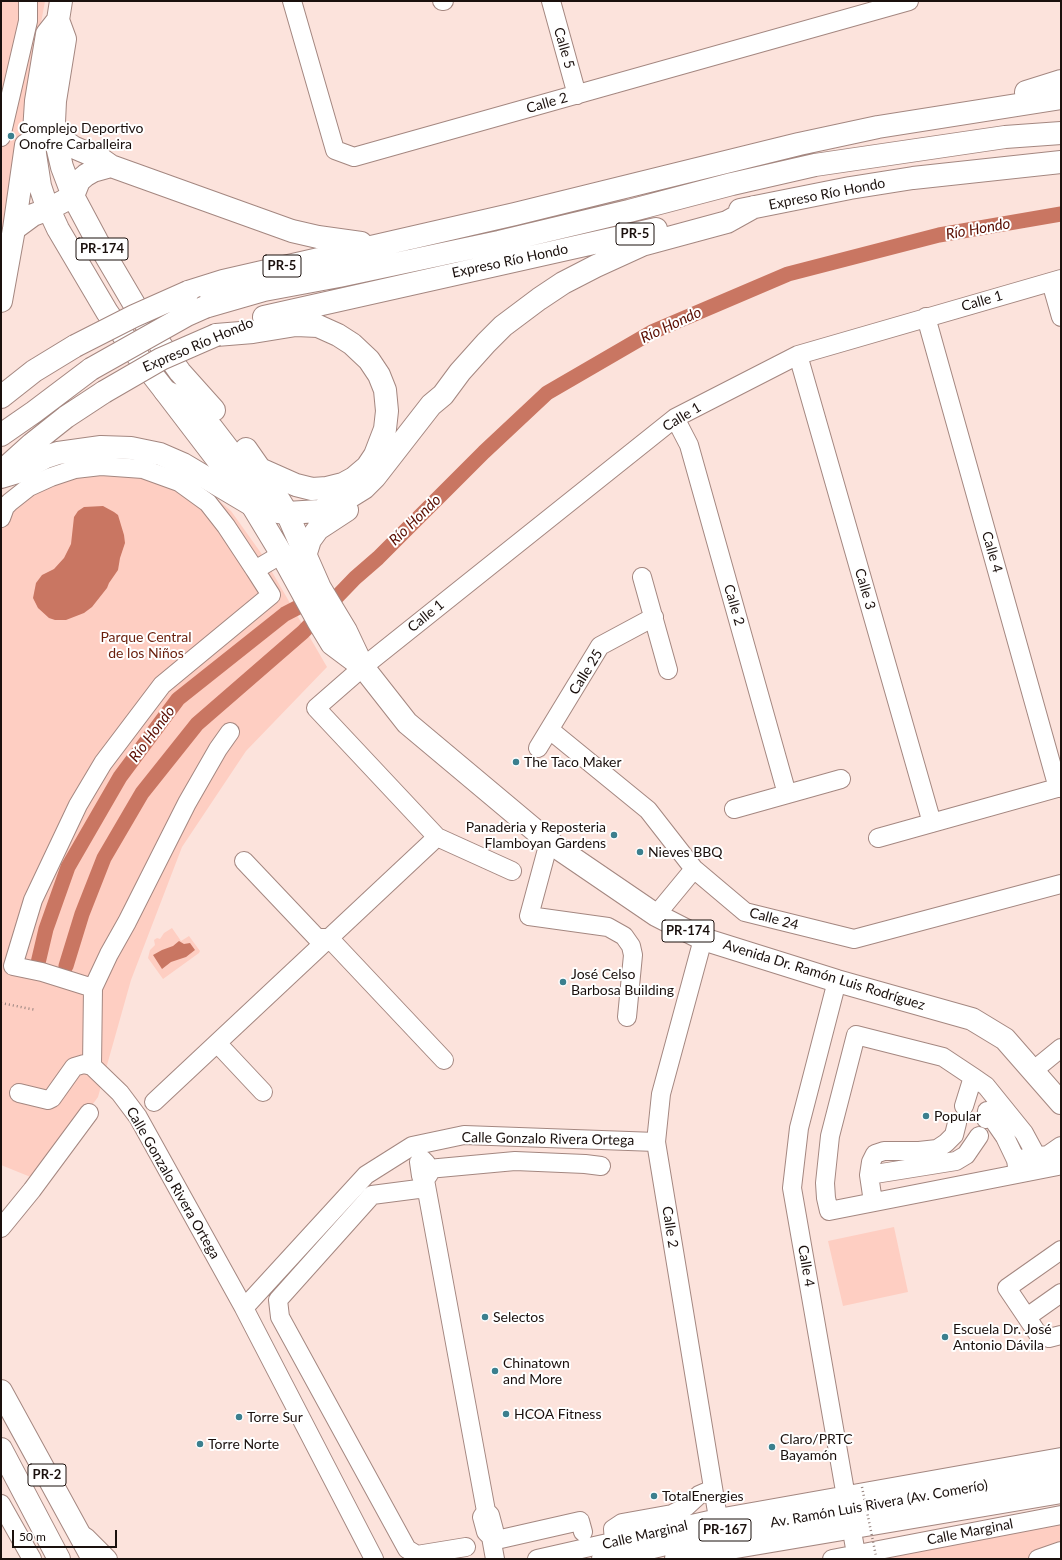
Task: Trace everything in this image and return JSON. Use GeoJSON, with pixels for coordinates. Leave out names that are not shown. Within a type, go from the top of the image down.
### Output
{"type":"FeatureCollection","features":[{"type":"Feature","properties":{"kind":"main road","name":"PR-174"},"geometry":{"type":"LineString","coordinates":[[60,10],[65,39],[55,101],[55,130],[62,168],[73,196]]}},
{"type":"Feature","properties":{"kind":"main road","name":"PR-174"},"geometry":{"type":"LineString","coordinates":[[49,209],[45,201],[39,179],[34,132],[36,101],[46,34],[60,10]]}},
{"type":"Feature","properties":{"kind":"main road"},"geometry":{"type":"LineString","coordinates":[[897,125],[947,110],[1012,96],[1061,81]]}},
{"type":"Feature","properties":{"kind":"main road","name":"PR-5"},"geometry":{"type":"LineString","coordinates":[[1,397],[34,371],[75,346],[134,316],[188,292],[223,281],[640,184],[799,144],[897,125],[1061,98]]}},
{"type":"Feature","properties":{"kind":"main road"},"geometry":{"type":"LineString","coordinates":[[55,130],[72,147],[102,159],[111,166],[292,231],[318,237],[378,244]]}},
{"type":"Feature","properties":{"kind":"main road"},"geometry":{"type":"LineString","coordinates":[[1,301],[14,229],[25,147],[34,132]]}},
{"type":"Feature","properties":{"kind":"main road"},"geometry":{"type":"LineString","coordinates":[[1,435],[91,369],[187,315],[205,307],[264,290],[339,276],[499,242],[815,165],[1005,137],[1061,133]]}},
{"type":"Feature","properties":{"kind":"main road","name":"Expreso Río Hondo"},"geometry":{"type":"LineString","coordinates":[[1,473],[32,444],[66,417],[104,392],[161,359],[216,335],[274,314],[754,207],[850,188],[913,178],[1061,162]]}},
{"type":"Feature","properties":{"kind":"main road"},"geometry":{"type":"LineString","coordinates":[[14,229],[33,215],[49,209],[73,196],[79,181],[86,175],[93,171],[111,166]]}},
{"type":"Feature","properties":{"kind":"main road","name":"Avenida Dr. Ramón Luis Rodríguez"},"geometry":{"type":"LineString","coordinates":[[73,196],[97,241],[147,326],[175,366],[241,443],[260,469],[287,513],[291,558]]}},
{"type":"Feature","properties":{"kind":"main road"},"geometry":{"type":"LineString","coordinates":[[165,391],[185,401],[212,428],[269,505],[278,512],[287,513],[319,511],[335,506],[364,488],[392,457],[431,406],[443,395],[460,372],[504,326],[522,311],[563,283],[642,245],[727,222],[754,207]]}},
{"type":"Feature","properties":{"kind":"main road","name":"Avenida Dr. Ramón Luis Rodríguez"},"geometry":{"type":"LineString","coordinates":[[49,209],[58,229],[108,312],[137,355],[291,558],[320,588],[339,638],[407,723],[550,842],[656,915],[703,938],[837,981],[972,1019],[1005,1039],[1034,1070],[1061,1103]]}},
{"type":"Feature","properties":{"kind":"main road"},"geometry":{"type":"LineString","coordinates":[[216,335],[253,332],[296,325],[318,326],[338,334],[352,344],[369,360],[379,375],[385,390],[387,411],[384,433],[376,455],[367,467],[354,478],[343,484],[327,488],[312,489],[280,479],[260,469]]}},
{"type":"Feature","properties":{"kind":"main road"},"geometry":{"type":"LineString","coordinates":[[291,558],[310,540],[318,529],[363,499],[375,489],[437,408],[443,395]]}},
{"type":"Feature","properties":{"kind":"main road"},"geometry":{"type":"LineString","coordinates":[[1,451],[34,412]]}},
{"type":"Feature","properties":{"kind":"main road"},"geometry":{"type":"LineString","coordinates":[[1,477],[58,453],[96,448],[125,447],[160,454],[184,464],[252,505]]}},
{"type":"Feature","properties":{"kind":"main road","name":"PR-2"},"geometry":{"type":"LineString","coordinates":[[1,1391],[93,1559]]}},
{"type":"Feature","properties":{"kind":"main road","name":"PR-2"},"geometry":{"type":"LineString","coordinates":[[1,1449],[59,1559]]}},
{"type":"Feature","properties":{"kind":"main road","name":"Av. Ramón Luis Rivera (Av. Comerío)"},"geometry":{"type":"LineString","coordinates":[[586,1540],[720,1531],[849,1511],[1061,1474]]}},
{"type":"Feature","properties":{"kind":"main road","name":"Av. Ramón Luis Rivera (Av. Comerío)"},"geometry":{"type":"LineString","coordinates":[[676,1559],[724,1549],[849,1511],[1061,1492]]}},
{"type":"Feature","properties":{"kind":"street"},"geometry":{"type":"LineString","coordinates":[[2,128],[28,21],[28,1]]}},
{"type":"Feature","properties":{"kind":"street","name":"Calle 2"},"geometry":{"type":"LineString","coordinates":[[292,1],[335,150],[354,157],[909,1]]}},
{"type":"Feature","properties":{"kind":"street","name":"Calle 5"},"geometry":{"type":"LineString","coordinates":[[550,1],[577,95]]}},
{"type":"Feature","properties":{"kind":"street"},"geometry":{"type":"LineString","coordinates":[[1056,280],[1061,317]]}},
{"type":"Feature","properties":{"kind":"street","name":"Calle 1"},"geometry":{"type":"LineString","coordinates":[[437,837],[316,708],[362,667],[675,418],[798,355],[1056,280]]}},
{"type":"Feature","properties":{"kind":"street","name":"Calle 4"},"geometry":{"type":"LineString","coordinates":[[926,317],[1060,787]]}},
{"type":"Feature","properties":{"kind":"street","name":"Calle 3"},"geometry":{"type":"LineString","coordinates":[[798,355],[932,823]]}},
{"type":"Feature","properties":{"kind":"street","name":"Calle 2"},"geometry":{"type":"LineString","coordinates":[[675,418],[689,445],[787,794]]}},
{"type":"Feature","properties":{"kind":"street"},"geometry":{"type":"LineString","coordinates":[[1,518],[5,507],[10,502],[29,487],[51,477],[75,469],[101,466],[143,469],[179,482],[208,503],[226,526],[271,595],[162,685],[138,715],[103,763],[78,805],[33,900],[13,966],[42,972],[93,988]]}},
{"type":"Feature","properties":{"kind":"street"},"geometry":{"type":"LineString","coordinates":[[255,570],[291,558]]}},
{"type":"Feature","properties":{"kind":"street"},"geometry":{"type":"LineString","coordinates":[[642,577],[668,670]]}},
{"type":"Feature","properties":{"kind":"street","name":"Calle 25"},"geometry":{"type":"LineString","coordinates":[[538,748],[600,646],[654,617]]}},
{"type":"Feature","properties":{"kind":"street","name":"Calle 24"},"geometry":{"type":"LineString","coordinates":[[550,730],[648,810],[694,869],[745,912],[854,939],[1061,884]]}},
{"type":"Feature","properties":{"kind":"street"},"geometry":{"type":"LineString","coordinates":[[18,1093],[48,1100],[52,1098],[74,1067],[84,1064],[92,1066],[93,988],[187,803],[218,749],[230,732]]}},
{"type":"Feature","properties":{"kind":"street"},"geometry":{"type":"LineString","coordinates":[[734,809],[841,778]]}},
{"type":"Feature","properties":{"kind":"street"},"geometry":{"type":"LineString","coordinates":[[878,838],[1060,787]]}},
{"type":"Feature","properties":{"kind":"street"},"geometry":{"type":"LineString","coordinates":[[154,1102],[437,837],[512,871]]}},
{"type":"Feature","properties":{"kind":"street"},"geometry":{"type":"LineString","coordinates":[[550,842],[529,916],[608,927],[624,936],[631,946],[633,956],[627,1017]]}},
{"type":"Feature","properties":{"kind":"street"},"geometry":{"type":"LineString","coordinates":[[244,861],[317,938],[329,938],[444,1060]]}},
{"type":"Feature","properties":{"kind":"street"},"geometry":{"type":"LineString","coordinates":[[656,915],[694,869]]}},
{"type":"Feature","properties":{"kind":"street","name":"Calle 2"},"geometry":{"type":"LineString","coordinates":[[703,938],[661,1094],[656,1142],[718,1518]]}},
{"type":"Feature","properties":{"kind":"street","name":"Calle 4"},"geometry":{"type":"LineString","coordinates":[[837,981],[799,1128],[792,1188],[849,1511],[854,1556]]}},
{"type":"Feature","properties":{"kind":"street"},"geometry":{"type":"LineString","coordinates":[[1037,1157],[1024,1133],[986,1086],[973,1077],[943,1057],[856,1035],[830,1136],[825,1183],[829,1211],[873,1202],[1017,1166],[1037,1157],[1048,1155],[1061,1146]]}},
{"type":"Feature","properties":{"kind":"street"},"geometry":{"type":"LineString","coordinates":[[216,1043],[263,1092]]}},
{"type":"Feature","properties":{"kind":"street"},"geometry":{"type":"LineString","coordinates":[[1034,1070],[1061,1048]]}},
{"type":"Feature","properties":{"kind":"street","name":"Calle Gonzalo Rivera Ortega"},"geometry":{"type":"LineString","coordinates":[[92,1066],[120,1093],[138,1117],[244,1308],[374,1559]]}},
{"type":"Feature","properties":{"kind":"street"},"geometry":{"type":"LineString","coordinates":[[873,1202],[870,1175],[871,1162],[875,1154],[884,1151],[919,1151],[937,1149],[946,1144],[954,1135],[973,1077]]}},
{"type":"Feature","properties":{"kind":"street"},"geometry":{"type":"LineString","coordinates":[[986,1119],[987,1111],[1005,1137],[1017,1166]]}},
{"type":"Feature","properties":{"kind":"street"},"geometry":{"type":"LineString","coordinates":[[1,1228],[23,1202],[89,1113]]}},
{"type":"Feature","properties":{"kind":"street","name":"Calle Gonzalo Rivera Ortega"},"geometry":{"type":"LineString","coordinates":[[244,1308],[366,1175],[412,1146],[424,1168],[464,1136],[656,1142]]}},
{"type":"Feature","properties":{"kind":"street"},"geometry":{"type":"LineString","coordinates":[[870,1175],[956,1161],[966,1155],[979,1136]]}},
{"type":"Feature","properties":{"kind":"street"},"geometry":{"type":"LineString","coordinates":[[466,1547],[417,1555],[407,1549],[280,1316],[278,1300],[372,1195],[424,1168],[515,1161],[601,1166]]}},
{"type":"Feature","properties":{"kind":"street"},"geometry":{"type":"LineString","coordinates":[[1017,1166],[1058,1166],[1061,1163]]}},
{"type":"Feature","properties":{"kind":"street"},"geometry":{"type":"LineString","coordinates":[[424,1168],[486,1511],[490,1515],[494,1530],[492,1539],[495,1559]]}},
{"type":"Feature","properties":{"kind":"street"},"geometry":{"type":"LineString","coordinates":[[1061,1250],[1007,1288],[1038,1334],[1049,1338],[1061,1335]]}},
{"type":"Feature","properties":{"kind":"street"},"geometry":{"type":"LineString","coordinates":[[1027,1317],[1061,1293]]}},
{"type":"Feature","properties":{"kind":"street","name":"Calle Marginal"},"geometry":{"type":"LineString","coordinates":[[536,1559],[586,1540],[718,1518],[849,1511],[1061,1457]]}},
{"type":"Feature","properties":{"kind":"street"},"geometry":{"type":"LineString","coordinates":[[492,1539],[586,1540],[613,1529],[622,1523],[672,1514],[686,1507],[699,1496],[713,1489]]}},
{"type":"Feature","properties":{"kind":"street"},"geometry":{"type":"LineString","coordinates":[[1,1504],[32,1559]]}},
{"type":"Feature","properties":{"kind":"street","name":"Calle Marginal"},"geometry":{"type":"LineString","coordinates":[[832,1559],[854,1556],[1061,1515]]}},
{"type":"Feature","properties":{"kind":"street"},"geometry":{"type":"LineString","coordinates":[[74,1524],[108,1559]]}},
{"type":"Feature","properties":{"kind":"street"},"geometry":{"type":"LineString","coordinates":[[1038,1559],[1061,1552]]}},
{"type":"Feature","properties":{"kind":"path"},"geometry":{"type":"LineString","coordinates":[[1,1003],[36,1010]]}},
{"type":"Feature","properties":{"kind":"path"},"geometry":{"type":"LineString","coordinates":[[862,1487],[876,1556]]}},
{"type":"Feature","properties":{"kind":"green space","name":"Complejo Deportivo Onofre Carballeira"},"geometry":{"type":"Polygon","coordinates":[[[1,1],[45,1],[1,253],[1,1]]]}},
{"type":"Feature","properties":{"kind":"green space","name":"Parque Central de los Niños"},"geometry":{"type":"Polygon","coordinates":[[[133,458],[203,487],[231,511],[261,553],[327,667],[246,751],[182,847],[131,980],[98,1097],[38,1180],[1,1165],[1,496],[32,477],[73,462],[133,458]]]}},
{"type":"Feature","properties":{"kind":"green space"},"geometry":{"type":"Polygon","coordinates":[[[172,928],[181,941],[189,936],[200,951],[163,979],[148,958],[150,950],[155,945],[154,940],[157,938],[160,939],[164,933],[172,928]]]}},
{"type":"Feature","properties":{"kind":"green space"},"geometry":{"type":"Polygon","coordinates":[[[894,1227],[908,1292],[843,1306],[828,1241],[894,1227]]]}},
{"type":"Feature","properties":{"kind":"green space"},"geometry":{"type":"Polygon","coordinates":[[[1061,1522],[1061,1559],[873,1559],[1061,1522]]]}},
{"type":"Feature","properties":{"kind":"shaded area"},"geometry":{"type":"Polygon","coordinates":[[[103,506],[118,515],[124,535],[125,543],[118,570],[107,588],[92,607],[84,613],[66,620],[55,620],[49,618],[38,608],[33,598],[36,583],[42,575],[54,569],[64,558],[71,544],[74,517],[78,511],[84,507],[103,506]]]}},
{"type":"Feature","properties":{"kind":"shaded area"},"geometry":{"type":"Polygon","coordinates":[[[179,941],[184,944],[190,943],[195,950],[186,957],[171,962],[162,969],[153,955],[173,946],[179,941]]]}},
{"type":"Feature","properties":{"kind":"waterway","name":"Río Hondo"},"geometry":{"type":"LineString","coordinates":[[66,966],[82,914],[104,858],[142,793],[197,724],[303,632],[355,578],[378,558],[484,452],[547,393],[652,332],[788,274],[939,235],[1061,214]]}},
{"type":"Feature","properties":{"kind":"waterway","name":"Río Hondo"},"geometry":{"type":"LineString","coordinates":[[38,963],[46,929],[68,867],[120,777],[178,699],[285,614],[316,598]]}},
{"type":"Feature","properties":{"kind":"place","name":"Complejo Deportivo Onofre Carballeira"},"geometry":{"type":"Point","coordinates":[11,136]}},
{"type":"Feature","properties":{"kind":"place","name":"The Taco Maker"},"geometry":{"type":"Point","coordinates":[516,762]}},
{"type":"Feature","properties":{"kind":"place","name":"Panaderia y Reposteria Flamboyan Gardens"},"geometry":{"type":"Point","coordinates":[614,835]}},
{"type":"Feature","properties":{"kind":"place","name":"Nieves BBQ"},"geometry":{"type":"Point","coordinates":[640,852]}},
{"type":"Feature","properties":{"kind":"place","name":"José Celso Barbosa Building"},"geometry":{"type":"Point","coordinates":[563,982]}},
{"type":"Feature","properties":{"kind":"place","name":"Popular"},"geometry":{"type":"Point","coordinates":[926,1116]}},
{"type":"Feature","properties":{"kind":"place","name":"Selectos"},"geometry":{"type":"Point","coordinates":[485,1317]}},
{"type":"Feature","properties":{"kind":"place","name":"Escuela Dr. José Antonio Dávila"},"geometry":{"type":"Point","coordinates":[945,1337]}},
{"type":"Feature","properties":{"kind":"place","name":"Chinatown and More"},"geometry":{"type":"Point","coordinates":[495,1371]}},
{"type":"Feature","properties":{"kind":"place","name":"HCOA Fitness"},"geometry":{"type":"Point","coordinates":[506,1414]}},
{"type":"Feature","properties":{"kind":"place","name":"Torre Sur"},"geometry":{"type":"Point","coordinates":[239,1417]}},
{"type":"Feature","properties":{"kind":"place","name":"Torre Norte"},"geometry":{"type":"Point","coordinates":[200,1444]}},
{"type":"Feature","properties":{"kind":"place","name":"Claro/PRTC Bayamón"},"geometry":{"type":"Point","coordinates":[772,1447]}},
{"type":"Feature","properties":{"kind":"place","name":"TotalEnergies"},"geometry":{"type":"Point","coordinates":[654,1496]}}]}
